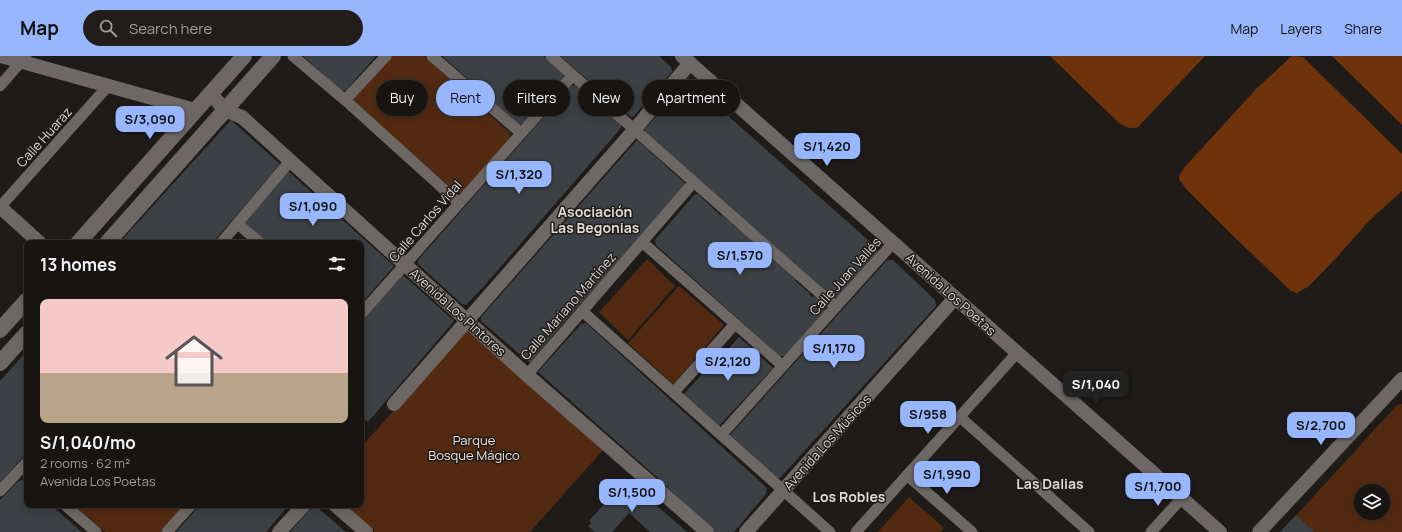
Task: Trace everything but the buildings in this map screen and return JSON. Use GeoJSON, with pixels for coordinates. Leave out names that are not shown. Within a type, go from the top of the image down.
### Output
{"type":"FeatureCollection","features":[{"type":"Feature","properties":{"kind":"main road"},"geometry":{"type":"LineString","coordinates":[[81,240],[244,56]]}},
{"type":"Feature","properties":{"kind":"main road"},"geometry":{"type":"LineString","coordinates":[[110,240],[273,56]]}},
{"type":"Feature","properties":{"kind":"main road"},"geometry":{"type":"LineString","coordinates":[[2,323],[24,303]]}},
{"type":"Feature","properties":{"kind":"main road"},"geometry":{"type":"LineString","coordinates":[[0,363],[24,339]]}},
{"type":"Feature","properties":{"kind":"street"},"geometry":{"type":"LineString","coordinates":[[1,56],[24,59],[108,86],[195,110]]}},
{"type":"Feature","properties":{"kind":"street"},"geometry":{"type":"LineString","coordinates":[[293,56],[345,100],[459,203]]}},
{"type":"Feature","properties":{"kind":"street"},"geometry":{"type":"LineString","coordinates":[[345,100],[386,56]]}},
{"type":"Feature","properties":{"kind":"street"},"geometry":{"type":"LineString","coordinates":[[432,56],[521,133]]}},
{"type":"Feature","properties":{"kind":"street"},"geometry":{"type":"LineString","coordinates":[[551,56],[635,129],[693,183],[836,307]]}},
{"type":"Feature","properties":{"kind":"street"},"geometry":{"type":"LineString","coordinates":[[0,86],[24,59]]}},
{"type":"Feature","properties":{"kind":"street"},"geometry":{"type":"LineString","coordinates":[[394,404],[635,129],[686,60]]}},
{"type":"Feature","properties":{"kind":"street","name":"Avenida Los Poetas"},"geometry":{"type":"LineString","coordinates":[[686,60],[1220,532]]}},
{"type":"Feature","properties":{"kind":"street","name":"Calle Carlos Vidal"},"geometry":{"type":"LineString","coordinates":[[364,311],[573,75]]}},
{"type":"Feature","properties":{"kind":"street","name":"Calle Huaraz"},"geometry":{"type":"LineString","coordinates":[[0,207],[108,86]]}},
{"type":"Feature","properties":{"kind":"street","name":"Avenida Los Pintores"},"geometry":{"type":"LineString","coordinates":[[210,94],[225,110],[242,117],[527,375],[707,532]]}},
{"type":"Feature","properties":{"kind":"street"},"geometry":{"type":"LineString","coordinates":[[224,240],[290,161]]}},
{"type":"Feature","properties":{"kind":"street","name":"Calle Mariano Martínez"},"geometry":{"type":"LineString","coordinates":[[527,375],[693,183]]}},
{"type":"Feature","properties":{"kind":"street"},"geometry":{"type":"LineString","coordinates":[[0,207],[37,240]]}},
{"type":"Feature","properties":{"kind":"street"},"geometry":{"type":"LineString","coordinates":[[238,224],[257,240]]}},
{"type":"Feature","properties":{"kind":"street"},"geometry":{"type":"LineString","coordinates":[[642,242],[783,366]]}},
{"type":"Feature","properties":{"kind":"street","name":"Calle Juan Vallés"},"geometry":{"type":"LineString","coordinates":[[721,435],[893,243]]}},
{"type":"Feature","properties":{"kind":"street","name":"Avenida Los Músicos"},"geometry":{"type":"LineString","coordinates":[[746,532],[955,298]]}},
{"type":"Feature","properties":{"kind":"street"},"geometry":{"type":"LineString","coordinates":[[582,311],[830,532]]}},
{"type":"Feature","properties":{"kind":"street"},"geometry":{"type":"LineString","coordinates":[[674,392],[735,324]]}},
{"type":"Feature","properties":{"kind":"street"},"geometry":{"type":"LineString","coordinates":[[856,532],[1017,353]]}},
{"type":"Feature","properties":{"kind":"street"},"geometry":{"type":"LineString","coordinates":[[1259,532],[1400,386]]}},
{"type":"Feature","properties":{"kind":"street"},"geometry":{"type":"LineString","coordinates":[[960,417],[1089,532]]}},
{"type":"Feature","properties":{"kind":"street"},"geometry":{"type":"LineString","coordinates":[[0,491],[24,468]]}},
{"type":"Feature","properties":{"kind":"street"},"geometry":{"type":"LineString","coordinates":[[907,475],[966,530]]}},
{"type":"Feature","properties":{"kind":"street"},"geometry":{"type":"LineString","coordinates":[[1151,532],[1182,498]]}},
{"type":"Feature","properties":{"kind":"street"},"geometry":{"type":"LineString","coordinates":[[68,508],[96,532]]}},
{"type":"Feature","properties":{"kind":"street"},"geometry":{"type":"LineString","coordinates":[[167,532],[188,508]]}},
{"type":"Feature","properties":{"kind":"street"},"geometry":{"type":"LineString","coordinates":[[279,532],[301,508]]}},
{"type":"Feature","properties":{"kind":"street"},"geometry":{"type":"LineString","coordinates":[[338,508],[366,532]]}},
{"type":"Feature","properties":{"kind":"green space"},"geometry":{"type":"Polygon","coordinates":[[[390,56],[424,56],[451,80],[436,80],[436,116],[491,116],[510,133],[510,138],[462,194],[457,193],[354,102],[353,98],[390,56]]]}},
{"type":"Feature","properties":{"kind":"green space"},"geometry":{"type":"Polygon","coordinates":[[[647,259],[675,286],[628,340],[599,312],[647,259]]]}},
{"type":"Feature","properties":{"kind":"green space"},"geometry":{"type":"Polygon","coordinates":[[[679,286],[724,325],[673,384],[628,343],[679,286]]]}},
{"type":"Feature","properties":{"kind":"green space","name":"Parque Bosque Mágico"},"geometry":{"type":"Polygon","coordinates":[[[468,328],[603,450],[530,532],[375,532],[347,508],[364,508],[364,444],[468,328]]]}},
{"type":"Feature","properties":{"kind":"green space"},"geometry":{"type":"Polygon","coordinates":[[[1402,404],[1402,532],[1281,532],[1397,405],[1402,404]]]}},
{"type":"Feature","properties":{"kind":"green space"},"geometry":{"type":"Polygon","coordinates":[[[909,497],[944,528],[941,532],[878,532],[909,497]]]}},
{"type":"Feature","properties":{"kind":"green space"},"geometry":{"type":"Polygon","coordinates":[[[77,508],[184,508],[162,532],[105,532],[77,508]]]}},
{"type":"Feature","properties":{"kind":"shaded area"},"geometry":{"type":"Polygon","coordinates":[[[1050,56],[1205,56],[1138,127],[1131,128],[1119,123],[1050,56]]]}},
{"type":"Feature","properties":{"kind":"shaded area"},"geometry":{"type":"Polygon","coordinates":[[[1292,56],[1303,57],[1402,154],[1402,191],[1370,220],[1309,286],[1297,293],[1291,291],[1229,232],[1187,190],[1179,179],[1179,176],[1184,168],[1256,89],[1292,56]]]}},
{"type":"Feature","properties":{"kind":"shaded area"},"geometry":{"type":"Polygon","coordinates":[[[1332,56],[1402,56],[1402,125],[1332,56]]]}},
{"type":"Feature","properties":{"kind":"district","name":"Asociación Las Begonias"},"geometry":{"type":"Point","coordinates":[595,220]}},
{"type":"Feature","properties":{"kind":"district","name":"Las Dalias"},"geometry":{"type":"Point","coordinates":[1050,484]}},
{"type":"Feature","properties":{"kind":"district","name":"Los Robles"},"geometry":{"type":"Point","coordinates":[849,497]}}]}
